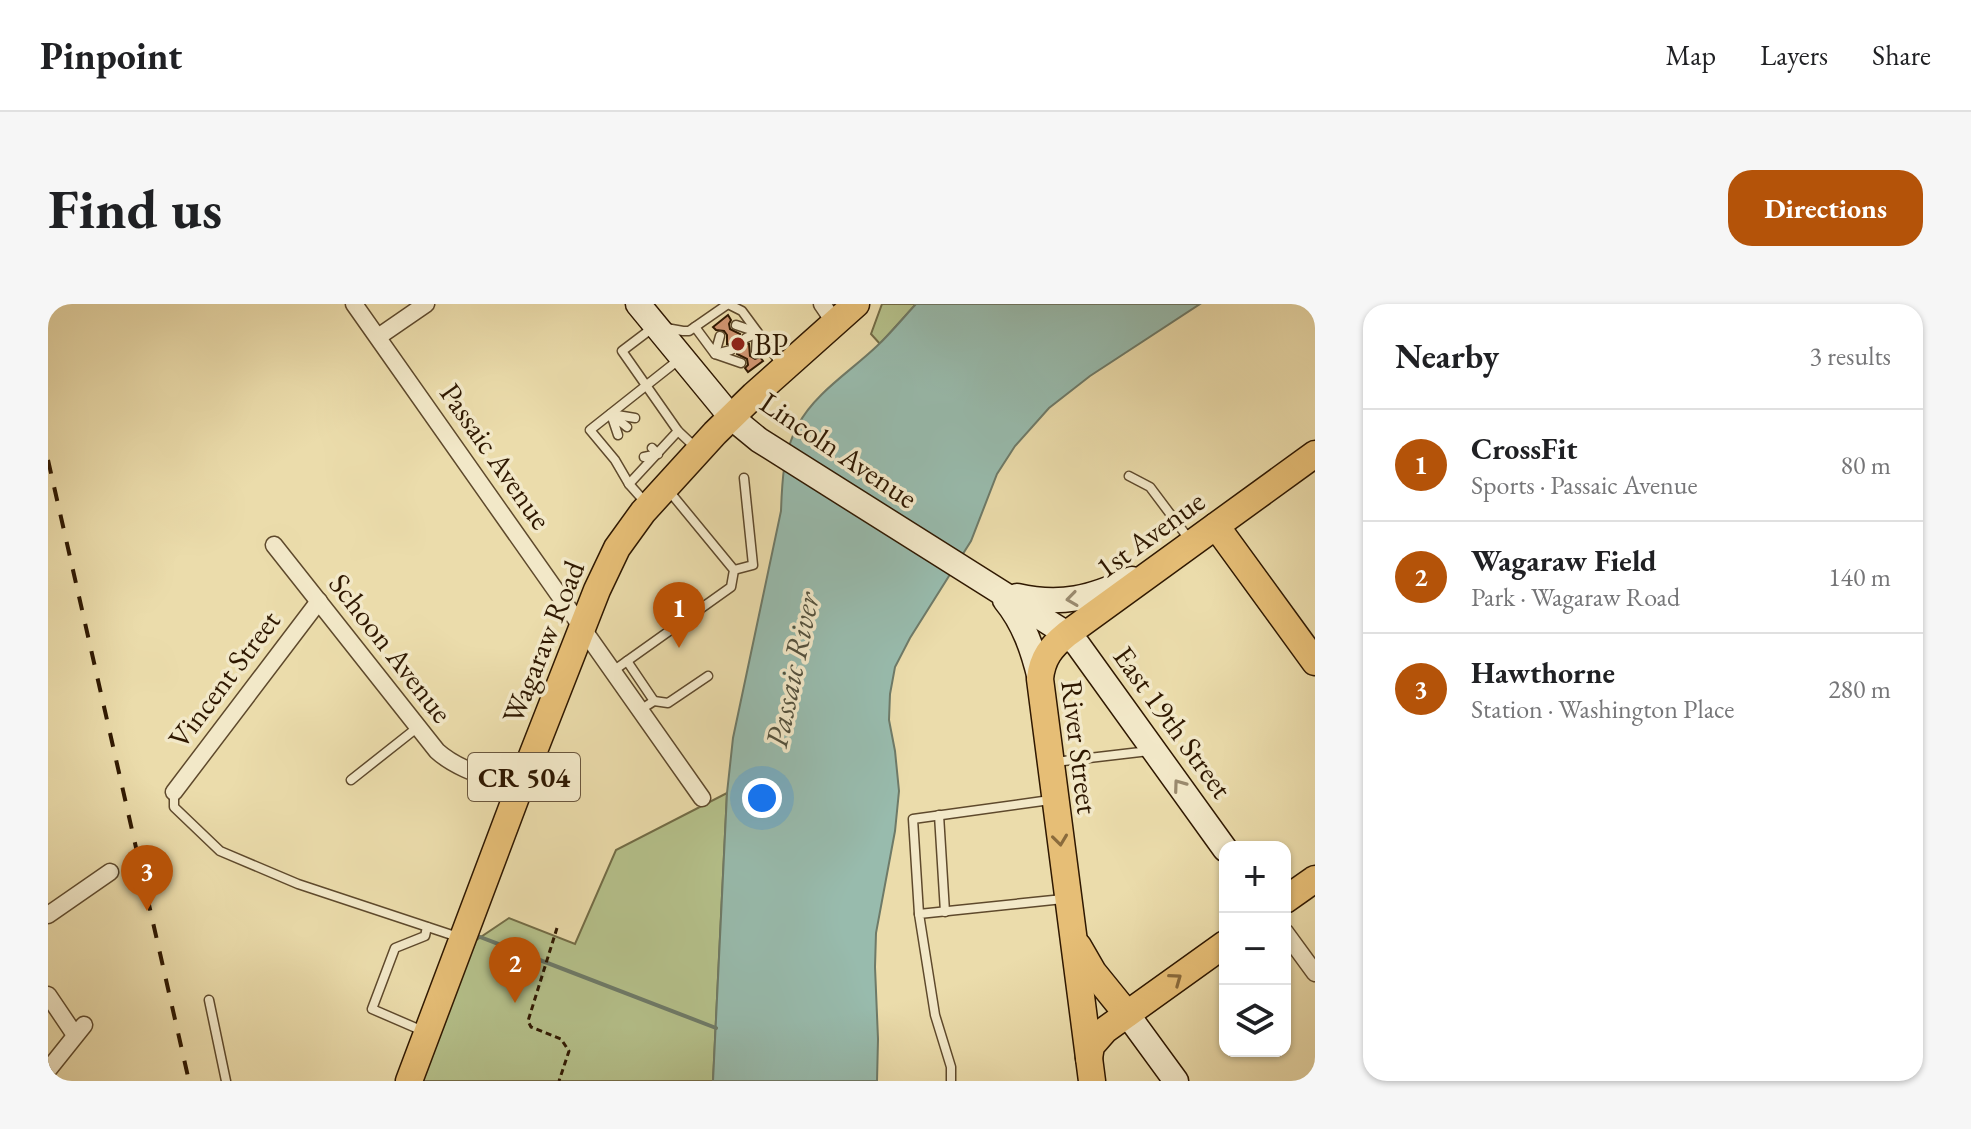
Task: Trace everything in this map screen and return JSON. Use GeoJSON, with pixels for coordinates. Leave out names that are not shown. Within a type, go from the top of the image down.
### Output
{"type":"FeatureCollection","features":[{"type":"Feature","properties":{"kind":"main road","name":"Lincoln Avenue"},"geometry":{"type":"LineString","coordinates":[[638,304],[731,417],[771,449],[1067,634]]}},
{"type":"Feature","properties":{"kind":"main road","name":"Wagaraw Road"},"geometry":{"type":"LineString","coordinates":[[409,1081],[519,789],[597,590],[617,548],[657,497],[731,417],[784,368],[828,313],[856,304]]}},
{"type":"Feature","properties":{"kind":"main road","name":"1st Avenue"},"geometry":{"type":"LineString","coordinates":[[1040,679],[1044,659],[1067,634],[1315,454]]}},
{"type":"Feature","properties":{"kind":"main road"},"geometry":{"type":"LineString","coordinates":[[1216,526],[1315,662]]}},
{"type":"Feature","properties":{"kind":"main road"},"geometry":{"type":"LineString","coordinates":[[996,589],[1035,600],[1071,600],[1109,589],[1169,559]]}},
{"type":"Feature","properties":{"kind":"main road","name":"River Street"},"geometry":{"type":"LineString","coordinates":[[996,589],[1029,639],[1040,679],[1090,1069]]}},
{"type":"Feature","properties":{"kind":"main road","name":"East 19th Street"},"geometry":{"type":"LineString","coordinates":[[1067,634],[1219,841]]}},
{"type":"Feature","properties":{"kind":"main road"},"geometry":{"type":"LineString","coordinates":[[1291,896],[1315,879]]}},
{"type":"Feature","properties":{"kind":"main road","name":"River Street"},"geometry":{"type":"LineString","coordinates":[[1069,912],[1084,959],[1127,1014]]}},
{"type":"Feature","properties":{"kind":"main road"},"geometry":{"type":"LineString","coordinates":[[1090,1069],[1091,1046],[1096,1038],[1219,948]]}},
{"type":"Feature","properties":{"kind":"main road"},"geometry":{"type":"LineString","coordinates":[[1127,1014],[1176,1081]]}},
{"type":"Feature","properties":{"kind":"street","name":"Passaic Avenue"},"geometry":{"type":"LineString","coordinates":[[354,304],[613,671],[647,705],[702,798]]}},
{"type":"Feature","properties":{"kind":"street"},"geometry":{"type":"LineString","coordinates":[[378,337],[426,304]]}},
{"type":"Feature","properties":{"kind":"street","name":"Schoon Avenue"},"geometry":{"type":"LineString","coordinates":[[274,545],[437,751],[447,760],[519,789]]}},
{"type":"Feature","properties":{"kind":"street","name":"Vincent Street"},"geometry":{"type":"LineString","coordinates":[[174,792],[319,601]]}},
{"type":"Feature","properties":{"kind":"street"},"geometry":{"type":"LineString","coordinates":[[48,915],[110,872]]}},
{"type":"Feature","properties":{"kind":"street"},"geometry":{"type":"LineString","coordinates":[[1291,940],[1315,973]]}},
{"type":"Feature","properties":{"kind":"street"},"geometry":{"type":"LineString","coordinates":[[48,995],[79,1030],[48,1070]]}},
{"type":"Feature","properties":{"kind":"lane"},"geometry":{"type":"LineString","coordinates":[[699,451],[678,431],[622,351],[655,326],[689,331],[728,304],[742,311],[784,368]]}},
{"type":"Feature","properties":{"kind":"lane"},"geometry":{"type":"LineString","coordinates":[[736,325],[757,333]]}},
{"type":"Feature","properties":{"kind":"lane"},"geometry":{"type":"LineString","coordinates":[[695,327],[715,354],[741,363]]}},
{"type":"Feature","properties":{"kind":"lane"},"geometry":{"type":"LineString","coordinates":[[746,338],[757,333]]}},
{"type":"Feature","properties":{"kind":"lane"},"geometry":{"type":"LineString","coordinates":[[756,352],[757,333]]}},
{"type":"Feature","properties":{"kind":"lane"},"geometry":{"type":"LineString","coordinates":[[715,354],[720,336]]}},
{"type":"Feature","properties":{"kind":"lane"},"geometry":{"type":"LineString","coordinates":[[715,354],[731,350]]}},
{"type":"Feature","properties":{"kind":"lane"},"geometry":{"type":"LineString","coordinates":[[682,358],[590,430],[615,460],[629,484],[657,497],[734,570]]}},
{"type":"Feature","properties":{"kind":"lane"},"geometry":{"type":"LineString","coordinates":[[611,414],[635,418]]}},
{"type":"Feature","properties":{"kind":"lane"},"geometry":{"type":"LineString","coordinates":[[611,414],[627,427]]}},
{"type":"Feature","properties":{"kind":"lane"},"geometry":{"type":"LineString","coordinates":[[611,414],[618,435]]}},
{"type":"Feature","properties":{"kind":"lane"},"geometry":{"type":"LineString","coordinates":[[629,484],[655,451],[678,431]]}},
{"type":"Feature","properties":{"kind":"lane"},"geometry":{"type":"LineString","coordinates":[[644,457],[655,451],[658,440]]}},
{"type":"Feature","properties":{"kind":"lane"},"geometry":{"type":"LineString","coordinates":[[1129,476],[1150,487],[1192,543]]}},
{"type":"Feature","properties":{"kind":"lane"},"geometry":{"type":"LineString","coordinates":[[734,570],[753,565],[744,478]]}},
{"type":"Feature","properties":{"kind":"lane"},"geometry":{"type":"LineString","coordinates":[[613,671],[731,587],[734,570]]}},
{"type":"Feature","properties":{"kind":"lane"},"geometry":{"type":"LineString","coordinates":[[627,661],[647,705],[668,703],[708,676]]}},
{"type":"Feature","properties":{"kind":"lane"},"geometry":{"type":"LineString","coordinates":[[351,780],[418,727]]}},
{"type":"Feature","properties":{"kind":"lane"},"geometry":{"type":"LineString","coordinates":[[1051,763],[1154,750]]}},
{"type":"Feature","properties":{"kind":"lane"},"geometry":{"type":"LineString","coordinates":[[174,792],[174,807],[220,851],[298,884],[463,939]]}},
{"type":"Feature","properties":{"kind":"lane"},"geometry":{"type":"LineString","coordinates":[[951,1081],[951,1067],[935,1015],[919,914],[913,819],[1055,799]]}},
{"type":"Feature","properties":{"kind":"lane"},"geometry":{"type":"LineString","coordinates":[[939,815],[945,912]]}},
{"type":"Feature","properties":{"kind":"lane"},"geometry":{"type":"LineString","coordinates":[[919,914],[1069,912]]}},
{"type":"Feature","properties":{"kind":"lane"},"geometry":{"type":"LineString","coordinates":[[427,927],[425,936],[395,948],[372,1009],[427,1032]]}},
{"type":"Feature","properties":{"kind":"lane"},"geometry":{"type":"LineString","coordinates":[[209,1000],[226,1081]]}},
{"type":"Feature","properties":{"kind":"path"},"geometry":{"type":"LineString","coordinates":[[557,928],[528,1021],[531,1027],[561,1039],[569,1051],[559,1081]]}},
{"type":"Feature","properties":{"kind":"green space"},"geometry":{"type":"Polygon","coordinates":[[[882,304],[916,304],[880,344],[871,334],[882,304]]]}},
{"type":"Feature","properties":{"kind":"green space"},"geometry":{"type":"Polygon","coordinates":[[[727,793],[713,1081],[421,1081],[472,943],[509,918],[575,944],[616,850],[727,793]]]}},
{"type":"Feature","properties":{"kind":"water","name":"Passaic River"},"geometry":{"type":"Polygon","coordinates":[[[916,304],[1200,304],[1090,376],[1049,408],[1015,446],[997,474],[971,541],[895,667],[889,720],[899,791],[895,831],[876,933],[877,1081],[713,1081],[727,793],[733,738],[781,511],[786,456],[805,413],[882,341],[916,304]]]}},
{"type":"Feature","properties":{"kind":"building"},"geometry":{"type":"Polygon","coordinates":[[[728,315],[730,329],[740,334],[741,343],[749,344],[750,356],[755,359],[760,357],[763,361],[748,372],[745,368],[747,359],[737,354],[735,345],[727,344],[724,331],[713,327],[728,315]]]}},
{"type":"Feature","properties":{"kind":"waterway"},"geometry":{"type":"LineString","coordinates":[[475,935],[716,1028]]}},
{"type":"Feature","properties":{"kind":"railway"},"geometry":{"type":"LineString","coordinates":[[48,460],[189,1081]]}},
{"type":"Feature","properties":{"kind":"place","name":"BP"},"geometry":{"type":"Point","coordinates":[738,344]}},
{"type":"Feature","properties":{"kind":"place","name":"CrossFit"},"geometry":{"type":"Point","coordinates":[679,648]}},
{"type":"Feature","properties":{"kind":"place","name":"Hawthorne"},"geometry":{"type":"Point","coordinates":[147,911]}},
{"type":"Feature","properties":{"kind":"place","name":"Wagaraw Field"},"geometry":{"type":"Point","coordinates":[515,1003]}}]}
